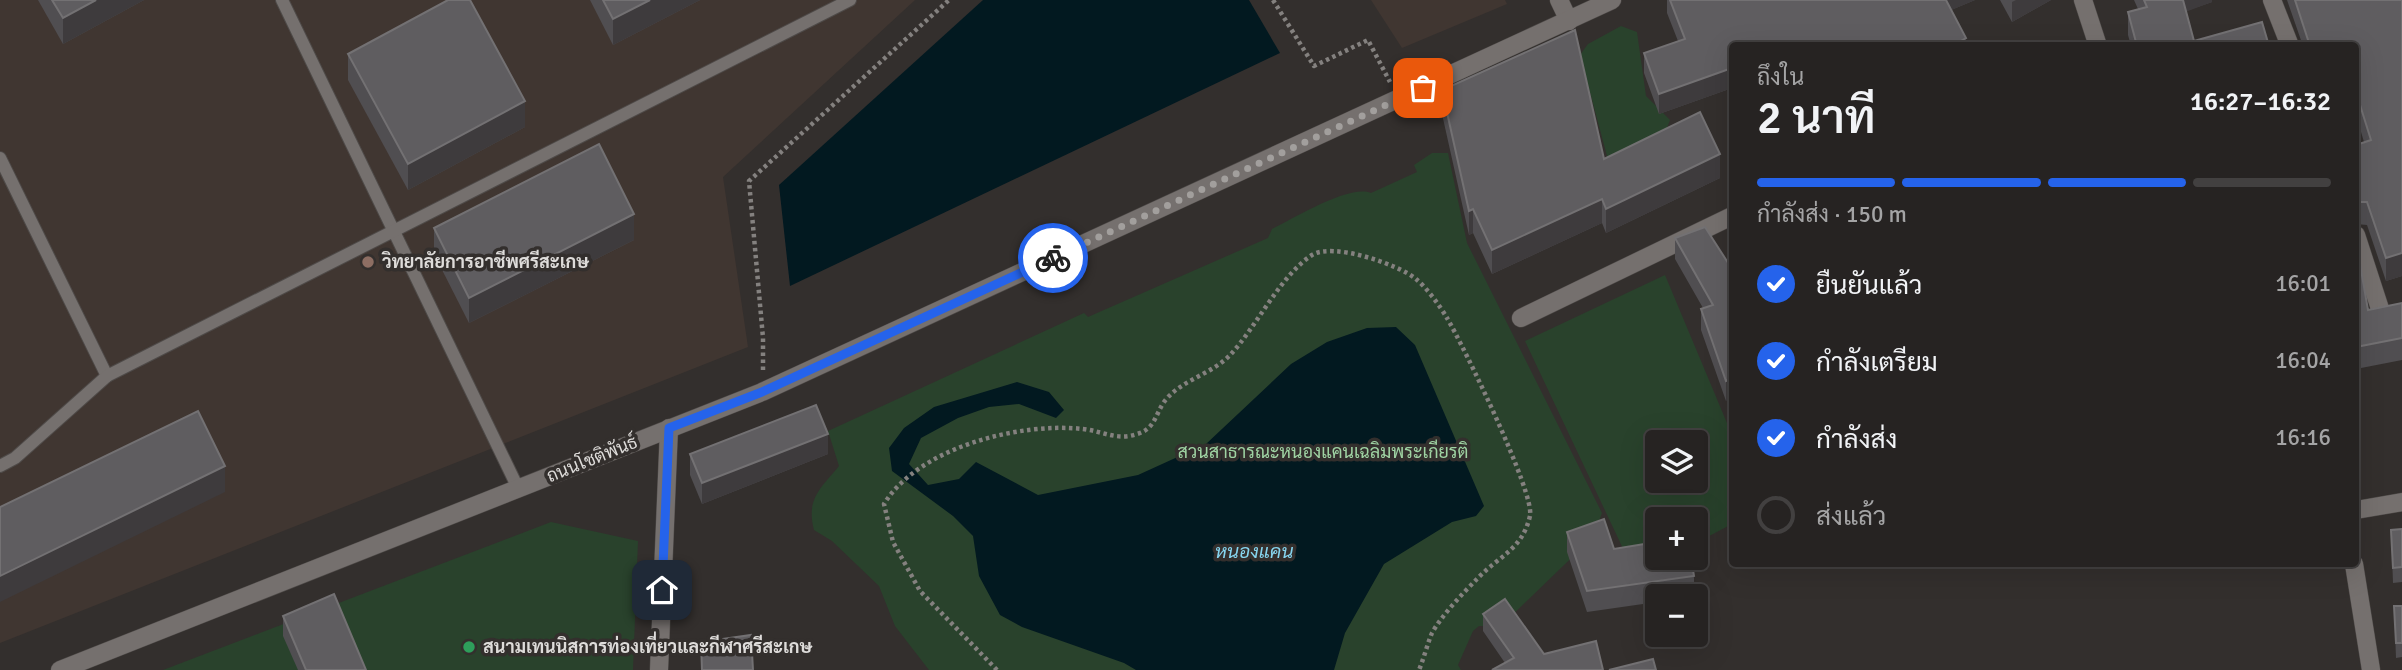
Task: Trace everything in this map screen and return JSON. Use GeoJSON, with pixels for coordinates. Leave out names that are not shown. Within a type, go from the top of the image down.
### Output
{"type":"FeatureCollection","features":[{"type":"Feature","properties":{"kind":"street"},"geometry":{"type":"LineString","coordinates":[[1559,0],[1569,21]]}},
{"type":"Feature","properties":{"kind":"street","name":"ถนนโชติพันธ์"},"geometry":{"type":"LineString","coordinates":[[60,670],[762,392],[1612,0]]}},
{"type":"Feature","properties":{"kind":"street"},"geometry":{"type":"LineString","coordinates":[[2083,0],[2094,42]]}},
{"type":"Feature","properties":{"kind":"street"},"geometry":{"type":"LineString","coordinates":[[2272,0],[2288,42]]}},
{"type":"Feature","properties":{"kind":"street"},"geometry":{"type":"LineString","coordinates":[[1521,318],[1729,217]]}},
{"type":"Feature","properties":{"kind":"street"},"geometry":{"type":"LineString","coordinates":[[2359,244],[2382,315]]}},
{"type":"Feature","properties":{"kind":"street"},"geometry":{"type":"LineString","coordinates":[[659,670],[669,428]]}},
{"type":"Feature","properties":{"kind":"street"},"geometry":{"type":"LineString","coordinates":[[2359,509],[2402,502]]}},
{"type":"Feature","properties":{"kind":"street"},"geometry":{"type":"LineString","coordinates":[[2354,567],[2371,670]]}},
{"type":"Feature","properties":{"kind":"lane"},"geometry":{"type":"LineString","coordinates":[[282,0],[518,488]]}},
{"type":"Feature","properties":{"kind":"lane"},"geometry":{"type":"LineString","coordinates":[[0,466],[15,458],[107,376],[849,0]]}},
{"type":"Feature","properties":{"kind":"lane"},"geometry":{"type":"LineString","coordinates":[[0,158],[107,376]]}},
{"type":"Feature","properties":{"kind":"path"},"geometry":{"type":"LineString","coordinates":[[762,392],[763,338],[749,181],[949,0]]}},
{"type":"Feature","properties":{"kind":"path"},"geometry":{"type":"LineString","coordinates":[[1273,0],[1314,66],[1368,40],[1399,99]]}},
{"type":"Feature","properties":{"kind":"path"},"geometry":{"type":"LineString","coordinates":[[997,670],[920,591],[893,542],[884,504],[895,487],[929,463],[985,437],[1033,429],[1083,429],[1117,438],[1139,434],[1156,421],[1164,402],[1230,356],[1294,271],[1313,254],[1338,250],[1372,258],[1416,278],[1447,318],[1517,466],[1531,513],[1522,541],[1478,577],[1433,632],[1419,670]]}},
{"type":"Feature","properties":{"kind":"shaded area","name":"วิทยาลัยการอาชีพศรีสะเกษ"},"geometry":{"type":"Polygon","coordinates":[[[0,0],[915,0],[723,177],[748,347],[0,643],[0,0]]]}},
{"type":"Feature","properties":{"kind":"shaded area"},"geometry":{"type":"Polygon","coordinates":[[[1371,0],[1505,0],[1507,4],[1402,48],[1371,0]]]}},
{"type":"Feature","properties":{"kind":"green space"},"geometry":{"type":"Polygon","coordinates":[[[1621,26],[1637,32],[1646,96],[1670,120],[1660,146],[1610,167],[1580,55],[1588,44],[1621,26]]]}},
{"type":"Feature","properties":{"kind":"green space","name":"สวนสาธารณะหนองแคนเฉลิมพระเกียรติ"},"geometry":{"type":"Polygon","coordinates":[[[1432,153],[1448,153],[1467,243],[1602,513],[1593,537],[1501,626],[1479,626],[1473,631],[1458,665],[1461,670],[929,670],[895,626],[879,586],[832,541],[814,530],[813,502],[839,466],[828,431],[1084,313],[1088,317],[1268,238],[1272,229],[1321,204],[1349,193],[1371,193],[1417,172],[1414,165],[1432,153]]]}},
{"type":"Feature","properties":{"kind":"green space"},"geometry":{"type":"Polygon","coordinates":[[[1665,275],[1729,428],[1729,526],[1708,537],[1708,507],[1645,507],[1645,554],[1627,557],[1525,341],[1665,275]]]}},
{"type":"Feature","properties":{"kind":"green space"},"geometry":{"type":"Polygon","coordinates":[[[551,522],[638,541],[633,670],[163,670],[551,522]]]}},
{"type":"Feature","properties":{"kind":"water"},"geometry":{"type":"Polygon","coordinates":[[[983,0],[1249,0],[1280,53],[790,286],[779,185],[983,0]]]}},
{"type":"Feature","properties":{"kind":"water","name":"หนองแคน"},"geometry":{"type":"Polygon","coordinates":[[[1396,327],[1415,345],[1484,506],[1476,516],[1452,522],[1384,564],[1345,633],[1334,670],[1136,670],[1124,663],[1022,627],[1000,615],[979,576],[973,536],[953,516],[892,471],[889,448],[904,428],[934,407],[1017,382],[1049,392],[1064,410],[1056,418],[1019,404],[989,407],[958,418],[921,438],[909,464],[928,485],[959,479],[976,462],[1038,495],[1138,475],[1206,444],[1291,364],[1327,342],[1367,328],[1396,327]]]}},
{"type":"Feature","properties":{"kind":"building"},"geometry":{"type":"Polygon","coordinates":[[[52,0],[96,0],[63,18],[52,0]]]}},
{"type":"Feature","properties":{"kind":"building"},"geometry":{"type":"Polygon","coordinates":[[[448,0],[470,0],[525,101],[408,164],[348,54],[448,0]]]}},
{"type":"Feature","properties":{"kind":"building"},"geometry":{"type":"Polygon","coordinates":[[[603,0],[650,0],[613,19],[603,0]]]}},
{"type":"Feature","properties":{"kind":"building"},"geometry":{"type":"Polygon","coordinates":[[[1670,0],[1946,0],[1966,38],[1959,42],[1729,42],[1729,69],[1659,94],[1644,53],[1685,39],[1670,0]]]}},
{"type":"Feature","properties":{"kind":"building"},"geometry":{"type":"Polygon","coordinates":[[[2144,0],[2183,0],[2194,41],[2262,22],[2268,42],[2136,42],[2128,12],[2147,7],[2144,0]]]}},
{"type":"Feature","properties":{"kind":"building"},"geometry":{"type":"Polygon","coordinates":[[[2295,0],[2402,0],[2402,253],[2386,258],[2367,202],[2359,202],[2359,144],[2371,140],[2359,102],[2359,42],[2309,42],[2295,0]]]}},
{"type":"Feature","properties":{"kind":"building"},"geometry":{"type":"Polygon","coordinates":[[[1575,30],[1604,159],[1700,112],[1720,154],[1606,209],[1602,199],[1492,250],[1473,209],[1469,211],[1442,90],[1575,30]]]}},
{"type":"Feature","properties":{"kind":"building"},"geometry":{"type":"Polygon","coordinates":[[[599,144],[634,214],[469,298],[434,228],[599,144]]]}},
{"type":"Feature","properties":{"kind":"building"},"geometry":{"type":"Polygon","coordinates":[[[1705,227],[1729,264],[1729,380],[1726,381],[1701,309],[1713,305],[1675,238],[1705,227]]]}},
{"type":"Feature","properties":{"kind":"building"},"geometry":{"type":"Polygon","coordinates":[[[2359,258],[2368,310],[2402,303],[2402,338],[2359,346],[2359,258]]]}},
{"type":"Feature","properties":{"kind":"building"},"geometry":{"type":"Polygon","coordinates":[[[816,405],[828,434],[702,483],[690,454],[816,405]]]}},
{"type":"Feature","properties":{"kind":"building"},"geometry":{"type":"Polygon","coordinates":[[[198,411],[225,466],[0,576],[0,507],[198,411]]]}},
{"type":"Feature","properties":{"kind":"building"},"geometry":{"type":"Polygon","coordinates":[[[1604,519],[1614,549],[1645,544],[1645,570],[1693,570],[1694,576],[1587,591],[1567,532],[1604,519]]]}},
{"type":"Feature","properties":{"kind":"building"},"geometry":{"type":"Polygon","coordinates":[[[2402,529],[2402,567],[2393,568],[2391,530],[2402,529]]]}},
{"type":"Feature","properties":{"kind":"building"},"geometry":{"type":"Polygon","coordinates":[[[334,594],[366,670],[306,670],[283,616],[334,594]]]}},
{"type":"Feature","properties":{"kind":"building"},"geometry":{"type":"Polygon","coordinates":[[[1505,599],[1544,654],[1596,641],[1603,670],[1492,670],[1514,658],[1483,614],[1505,599]]]}},
{"type":"Feature","properties":{"kind":"building"},"geometry":{"type":"Polygon","coordinates":[[[2394,606],[2402,606],[2402,643],[2396,643],[2394,606]]]}},
{"type":"Feature","properties":{"kind":"building"},"geometry":{"type":"Polygon","coordinates":[[[751,635],[753,670],[702,670],[701,642],[751,635]]]}},
{"type":"Feature","properties":{"kind":"building"},"geometry":{"type":"Polygon","coordinates":[[[1653,659],[1656,670],[1609,670],[1653,659]]]}},
{"type":"Feature","properties":{"kind":"way so far"},"geometry":{"type":"LineString","coordinates":[[1053,258],[1423,88]]}},
{"type":"Feature","properties":{"kind":"place","name":"วิทยาลัยการอาชีพศรีสะเกษ"},"geometry":{"type":"Point","coordinates":[368,262]}},
{"type":"Feature","properties":{"kind":"place","name":"สนามเทนนิสการท่องเที่ยวและกีฬาศรีสะเกษ"},"geometry":{"type":"Point","coordinates":[469,647]}},
{"type":"Feature","properties":{"kind":"route"},"geometry":{"type":"LineString","coordinates":[[662,590],[669,428],[762,392],[1053,258]]}}]}
